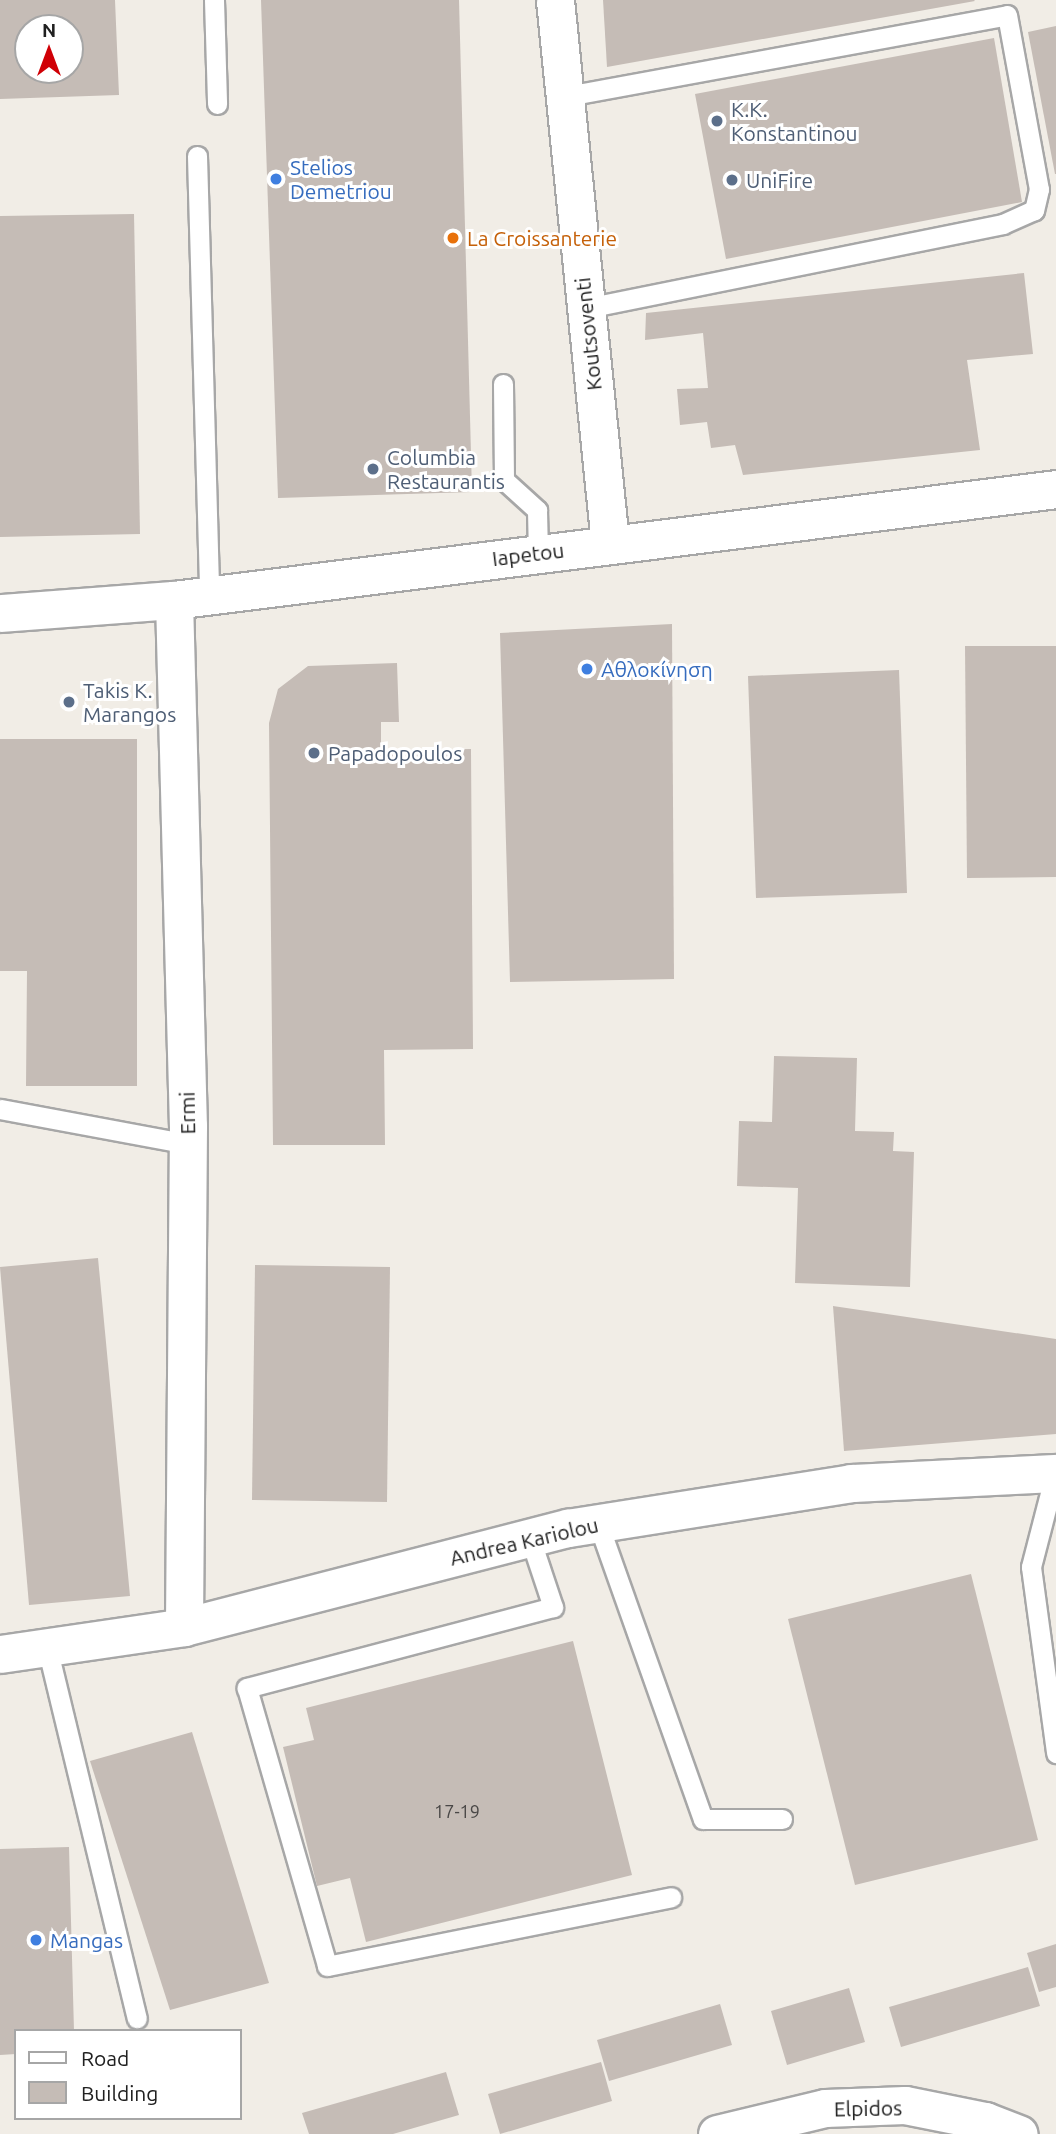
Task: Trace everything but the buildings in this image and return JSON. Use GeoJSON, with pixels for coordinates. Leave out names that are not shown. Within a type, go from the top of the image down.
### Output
{"type":"FeatureCollection","features":[{"type":"Feature","properties":{"kind":"street","name":"Koutsoventi"},"geometry":{"type":"LineString","coordinates":[[555,0],[562,97],[610,543]]}},
{"type":"Feature","properties":{"kind":"street","name":"Iapetou"},"geometry":{"type":"LineString","coordinates":[[0,613],[174,600],[610,543],[1056,489]]}},
{"type":"Feature","properties":{"kind":"street","name":"Ermi"},"geometry":{"type":"LineString","coordinates":[[174,600],[188,1144],[184,1627]]}},
{"type":"Feature","properties":{"kind":"street","name":"Andrea Kariolou"},"geometry":{"type":"LineString","coordinates":[[0,1654],[184,1627],[598,1523],[851,1483],[1055,1474]]}},
{"type":"Feature","properties":{"kind":"street","name":"Elpidos"},"geometry":{"type":"LineString","coordinates":[[723,2133],[825,2108],[905,2105],[985,2121],[1019,2134]]}},
{"type":"Feature","properties":{"kind":"lane"},"geometry":{"type":"LineString","coordinates":[[214,0],[217,104]]}},
{"type":"Feature","properties":{"kind":"lane"},"geometry":{"type":"LineString","coordinates":[[562,97],[1007,15],[1039,189],[1034,211],[1003,225],[585,309]]}},
{"type":"Feature","properties":{"kind":"lane"},"geometry":{"type":"LineString","coordinates":[[197,156],[209,595]]}},
{"type":"Feature","properties":{"kind":"lane"},"geometry":{"type":"LineString","coordinates":[[503,384],[504,480],[537,510],[538,553]]}},
{"type":"Feature","properties":{"kind":"lane"},"geometry":{"type":"LineString","coordinates":[[0,1109],[188,1144]]}},
{"type":"Feature","properties":{"kind":"lane"},"geometry":{"type":"LineString","coordinates":[[1055,1474],[1031,1567],[1056,1753]]}},
{"type":"Feature","properties":{"kind":"lane"},"geometry":{"type":"LineString","coordinates":[[598,1523],[704,1819],[782,1819]]}},
{"type":"Feature","properties":{"kind":"lane"},"geometry":{"type":"LineString","coordinates":[[530,1538],[553,1607],[247,1688],[327,1966],[671,1897]]}},
{"type":"Feature","properties":{"kind":"lane"},"geometry":{"type":"LineString","coordinates":[[47,1647],[137,2018]]}},
{"type":"Feature","properties":{"kind":"place","name":"K.K. Konstantinou"},"geometry":{"type":"Point","coordinates":[717,121]}},
{"type":"Feature","properties":{"kind":"place","name":"Stelios Demetriou"},"geometry":{"type":"Point","coordinates":[276,179]}},
{"type":"Feature","properties":{"kind":"place","name":"UniFire"},"geometry":{"type":"Point","coordinates":[732,180]}},
{"type":"Feature","properties":{"kind":"place","name":"La Croissanterie"},"geometry":{"type":"Point","coordinates":[453,238]}},
{"type":"Feature","properties":{"kind":"place","name":"Columbia Restaurantis"},"geometry":{"type":"Point","coordinates":[373,469]}},
{"type":"Feature","properties":{"kind":"place","name":"Αθλοκίνηση"},"geometry":{"type":"Point","coordinates":[587,669]}},
{"type":"Feature","properties":{"kind":"place","name":"Takis K. Marangos"},"geometry":{"type":"Point","coordinates":[69,702]}},
{"type":"Feature","properties":{"kind":"place","name":"Papadopoulos"},"geometry":{"type":"Point","coordinates":[314,753]}},
{"type":"Feature","properties":{"kind":"place","name":"Mangas"},"geometry":{"type":"Point","coordinates":[36,1940]}}]}
